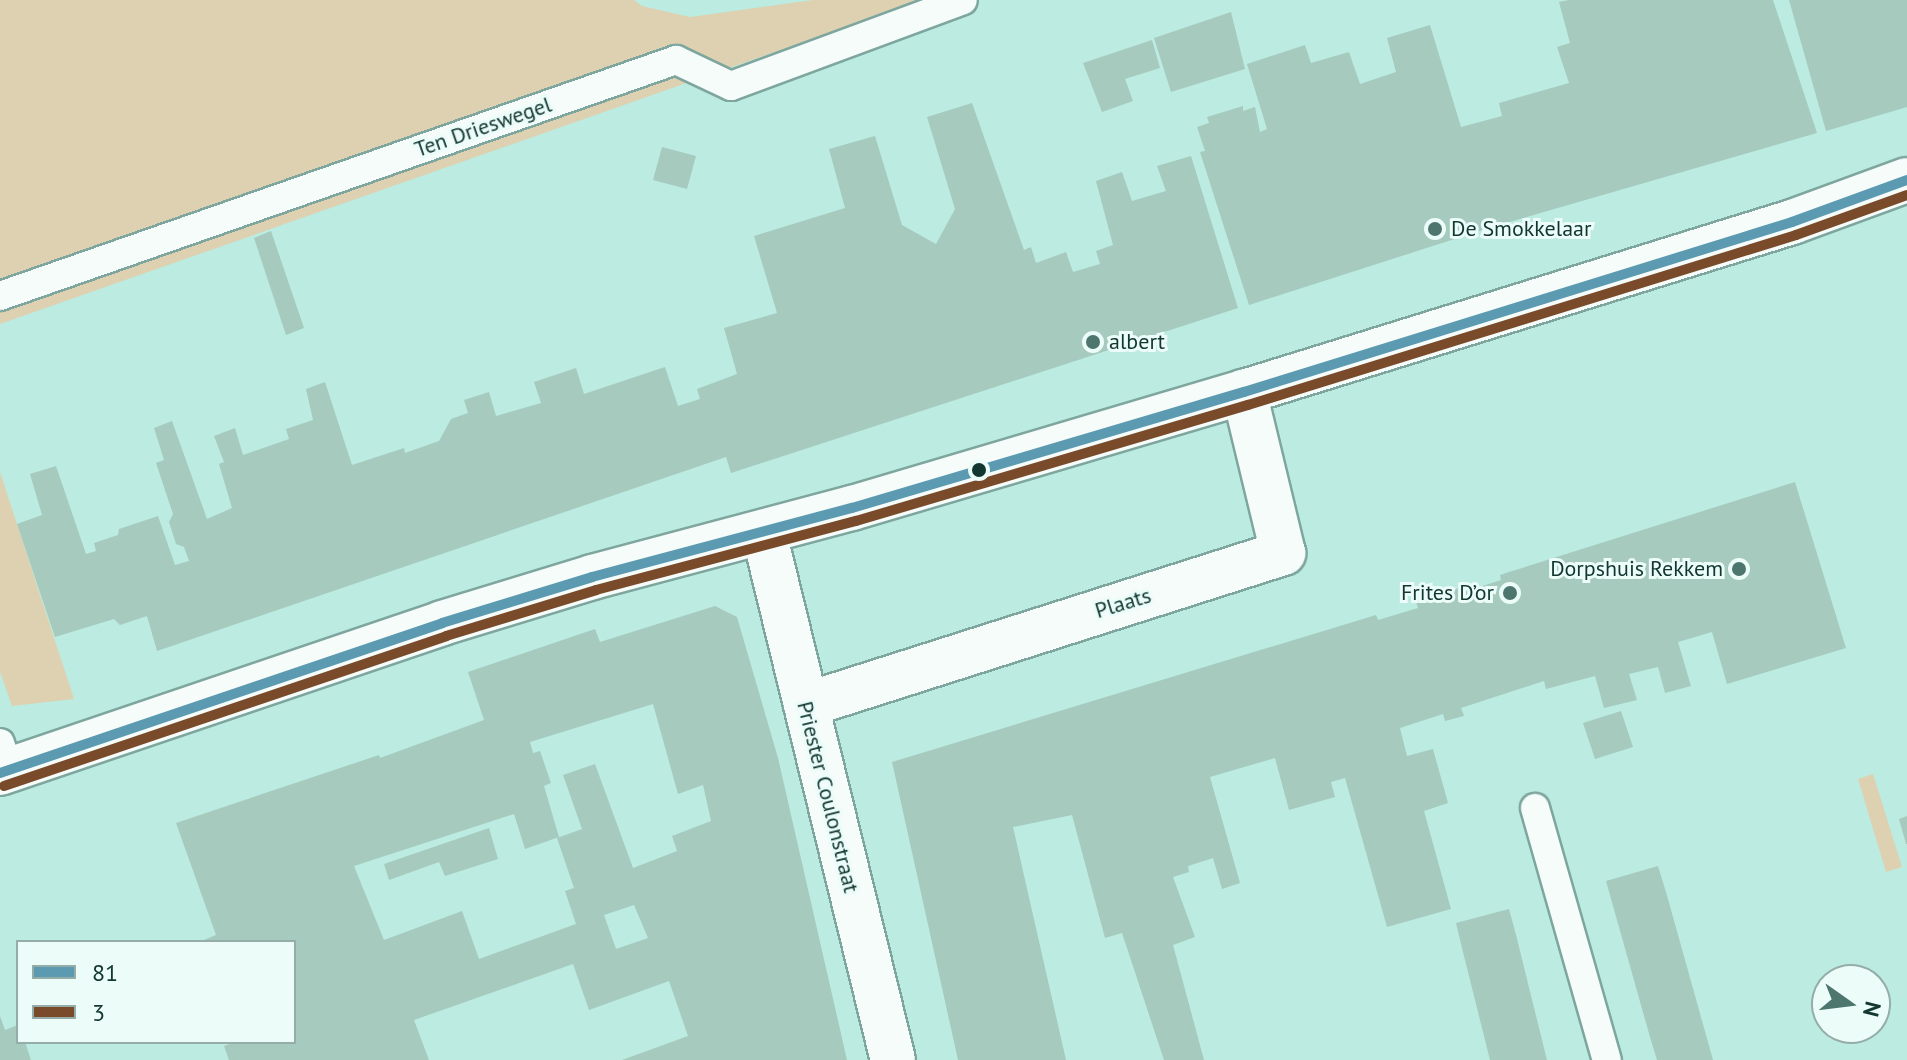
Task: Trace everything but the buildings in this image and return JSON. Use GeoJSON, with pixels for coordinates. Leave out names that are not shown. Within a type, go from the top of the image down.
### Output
{"type":"FeatureCollection","features":[{"type":"Feature","properties":{"kind":"main road"},"geometry":{"type":"LineString","coordinates":[[3,762],[592,577],[764,533],[1244,392],[1792,222],[1907,180]]}},
{"type":"Feature","properties":{"kind":"main road","name":"Plaats"},"geometry":{"type":"LineString","coordinates":[[806,705],[1283,553],[1244,392]]}},
{"type":"Feature","properties":{"kind":"main road","name":"Priester Coulonstraat"},"geometry":{"type":"LineString","coordinates":[[764,533],[893,1060]]}},
{"type":"Feature","properties":{"kind":"lane","name":"Ten Drieswegel"},"geometry":{"type":"LineString","coordinates":[[0,296],[676,60],[731,86],[963,0]]}},
{"type":"Feature","properties":{"kind":"lane"},"geometry":{"type":"LineString","coordinates":[[1535,808],[1607,1060]]}},
{"type":"Feature","properties":{"kind":"shaded area"},"geometry":{"type":"Polygon","coordinates":[[[0,0],[634,0],[642,6],[690,17],[813,0],[923,0],[0,324],[0,0]]]}},
{"type":"Feature","properties":{"kind":"shaded area"},"geometry":{"type":"Polygon","coordinates":[[[0,472],[74,699],[12,706],[0,672],[0,472]]]}},
{"type":"Feature","properties":{"kind":"shaded area"},"geometry":{"type":"Polygon","coordinates":[[[1873,774],[1902,867],[1886,872],[1858,779],[1873,774]]]}},
{"type":"Feature","properties":{"kind":"transit line","name":"81"},"geometry":{"type":"LineString","coordinates":[[0,773],[442,623],[592,577],[852,508],[1244,392],[1792,222],[1907,180]]}},
{"type":"Feature","properties":{"kind":"transit line","name":"3"},"geometry":{"type":"LineString","coordinates":[[4,786],[446,636],[596,590],[856,521],[1248,405],[1796,235],[1907,195]]}},
{"type":"Feature","properties":{"kind":"place","name":"De Smokkelaar"},"geometry":{"type":"Point","coordinates":[1435,229]}},
{"type":"Feature","properties":{"kind":"place","name":"albert"},"geometry":{"type":"Point","coordinates":[1093,342]}},
{"type":"Feature","properties":{"kind":"place","name":"Dorpshuis Rekkem"},"geometry":{"type":"Point","coordinates":[1739,569]}},
{"type":"Feature","properties":{"kind":"place","name":"Frites D’or"},"geometry":{"type":"Point","coordinates":[1510,593]}}]}
